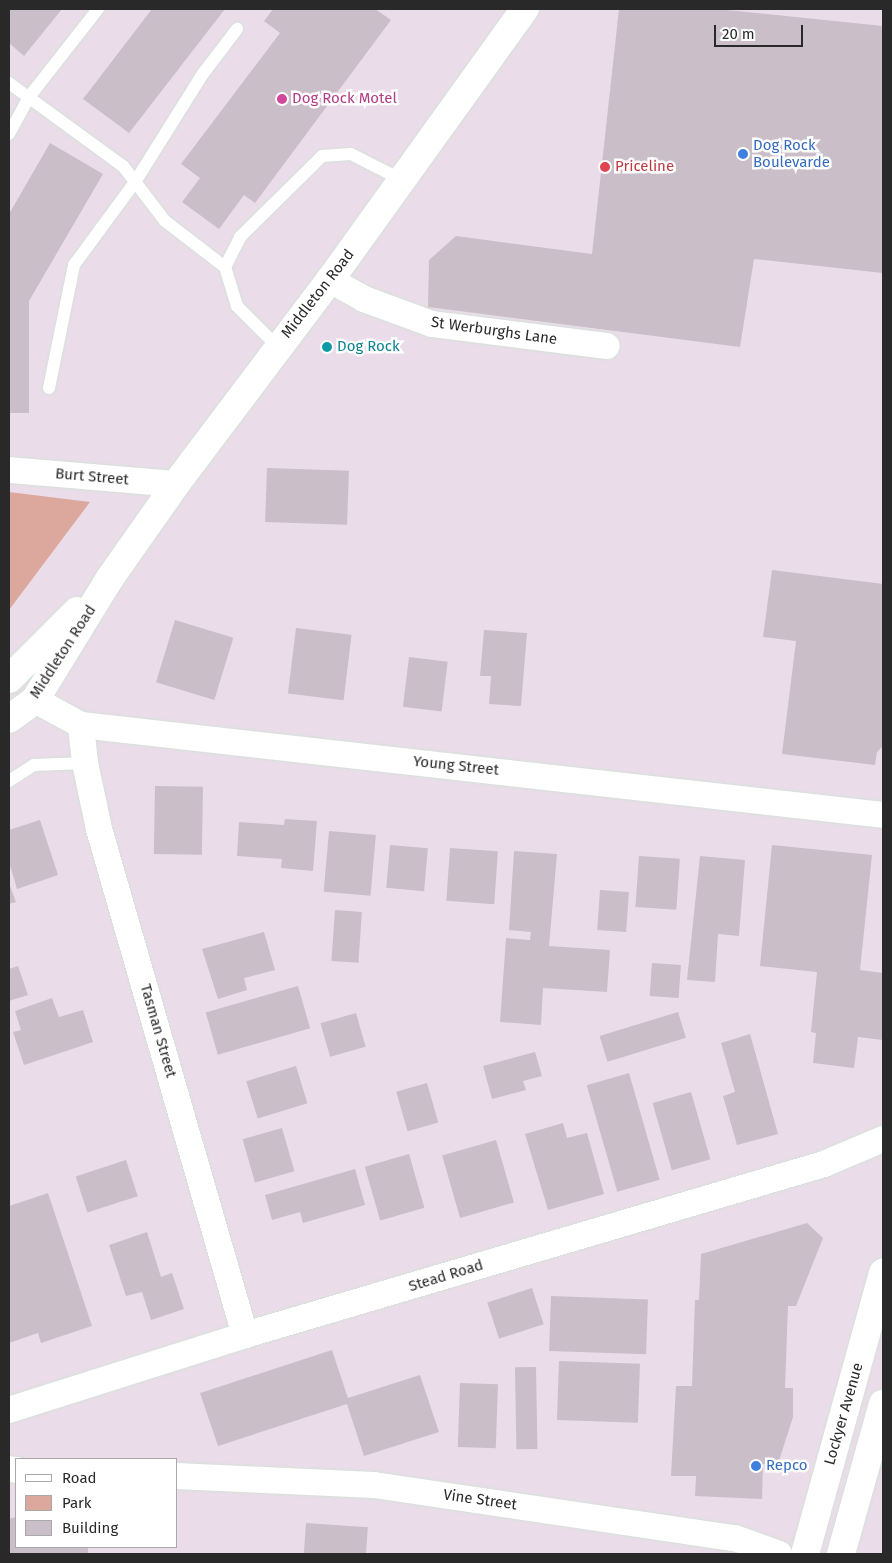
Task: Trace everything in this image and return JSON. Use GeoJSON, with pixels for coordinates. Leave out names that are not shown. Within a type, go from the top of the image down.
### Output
{"type":"FeatureCollection","features":[{"type":"Feature","properties":{"kind":"main road","name":"Middleton Road"},"geometry":{"type":"LineString","coordinates":[[9,720],[35,700],[110,578],[176,484],[277,346],[330,280],[525,9]]}},
{"type":"Feature","properties":{"kind":"main road","name":"Middleton Road"},"geometry":{"type":"LineString","coordinates":[[9,680],[110,578]]}},
{"type":"Feature","properties":{"kind":"main road","name":"Lockyer Avenue"},"geometry":{"type":"LineString","coordinates":[[805,1554],[883,1273]]}},
{"type":"Feature","properties":{"kind":"main road"},"geometry":{"type":"LineString","coordinates":[[841,1554],[883,1404]]}},
{"type":"Feature","properties":{"kind":"street","name":"St Werburghs Lane"},"geometry":{"type":"LineString","coordinates":[[330,280],[364,299],[432,324],[607,346]]}},
{"type":"Feature","properties":{"kind":"street","name":"Burt Street"},"geometry":{"type":"LineString","coordinates":[[9,470],[176,484]]}},
{"type":"Feature","properties":{"kind":"street","name":"Young Street"},"geometry":{"type":"LineString","coordinates":[[35,700],[81,724],[883,814]]}},
{"type":"Feature","properties":{"kind":"street","name":"Tasman Street"},"geometry":{"type":"LineString","coordinates":[[81,724],[85,762],[99,829],[245,1335]]}},
{"type":"Feature","properties":{"kind":"street","name":"Stead Road"},"geometry":{"type":"LineString","coordinates":[[9,1410],[245,1335],[824,1164],[883,1139]]}},
{"type":"Feature","properties":{"kind":"street","name":"Vine Street"},"geometry":{"type":"LineString","coordinates":[[178,1476],[374,1485],[736,1538],[779,1554]]}},
{"type":"Feature","properties":{"kind":"lane"},"geometry":{"type":"LineString","coordinates":[[9,134],[29,98],[98,9]]}},
{"type":"Feature","properties":{"kind":"lane"},"geometry":{"type":"LineString","coordinates":[[49,388],[74,265],[135,182],[202,74],[237,28]]}},
{"type":"Feature","properties":{"kind":"lane"},"geometry":{"type":"LineString","coordinates":[[9,83],[124,166],[165,221],[225,267],[237,306],[277,346]]}},
{"type":"Feature","properties":{"kind":"lane"},"geometry":{"type":"LineString","coordinates":[[225,267],[240,237],[322,156],[351,154],[402,180]]}},
{"type":"Feature","properties":{"kind":"lane"},"geometry":{"type":"LineString","coordinates":[[9,781],[34,765],[85,762]]}},
{"type":"Feature","properties":{"kind":"green space"},"geometry":{"type":"Polygon","coordinates":[[[9,492],[90,502],[9,610],[9,492]]]}},
{"type":"Feature","properties":{"kind":"building"},"geometry":{"type":"Polygon","coordinates":[[[9,9],[62,9],[24,56],[9,43],[9,9]]]}},
{"type":"Feature","properties":{"kind":"building"},"geometry":{"type":"Polygon","coordinates":[[[152,9],[225,9],[129,133],[83,99],[152,9]]]}},
{"type":"Feature","properties":{"kind":"building","name":"Dog Rock Motel"},"geometry":{"type":"Polygon","coordinates":[[[273,9],[375,9],[391,20],[255,203],[244,195],[219,229],[182,202],[200,178],[181,164],[280,33],[264,21],[273,9]]]}},
{"type":"Feature","properties":{"kind":"building","name":"Dog Rock Boulevarde"},"geometry":{"type":"Polygon","coordinates":[[[619,9],[717,9],[883,26],[883,273],[754,259],[740,347],[428,307],[429,260],[456,236],[592,254],[619,9]]]}},
{"type":"Feature","properties":{"kind":"building"},"geometry":{"type":"Polygon","coordinates":[[[50,143],[103,174],[29,301],[29,413],[9,413],[9,214],[50,143]]]}},
{"type":"Feature","properties":{"kind":"building"},"geometry":{"type":"Polygon","coordinates":[[[267,468],[349,471],[347,525],[265,522],[267,468]]]}},
{"type":"Feature","properties":{"kind":"building"},"geometry":{"type":"Polygon","coordinates":[[[772,570],[883,584],[883,746],[877,752],[875,765],[782,754],[796,641],[763,637],[772,570]]]}},
{"type":"Feature","properties":{"kind":"building"},"geometry":{"type":"Polygon","coordinates":[[[175,620],[233,638],[214,700],[156,682],[175,620]]]}},
{"type":"Feature","properties":{"kind":"building"},"geometry":{"type":"Polygon","coordinates":[[[296,628],[352,635],[344,700],[288,694],[296,628]]]}},
{"type":"Feature","properties":{"kind":"building"},"geometry":{"type":"Polygon","coordinates":[[[484,630],[527,633],[521,706],[489,704],[491,676],[480,676],[484,630]]]}},
{"type":"Feature","properties":{"kind":"building"},"geometry":{"type":"Polygon","coordinates":[[[409,657],[448,662],[442,711],[403,707],[409,657]]]}},
{"type":"Feature","properties":{"kind":"building"},"geometry":{"type":"Polygon","coordinates":[[[155,786],[203,787],[202,855],[154,854],[155,786]]]}},
{"type":"Feature","properties":{"kind":"building"},"geometry":{"type":"Polygon","coordinates":[[[285,819],[317,821],[313,871],[281,868],[282,859],[237,856],[239,822],[284,825],[285,819]]]}},
{"type":"Feature","properties":{"kind":"building"},"geometry":{"type":"Polygon","coordinates":[[[40,820],[58,875],[17,889],[9,862],[9,830],[40,820]]]}},
{"type":"Feature","properties":{"kind":"building"},"geometry":{"type":"Polygon","coordinates":[[[329,831],[376,835],[371,896],[324,892],[329,831]]]}},
{"type":"Feature","properties":{"kind":"building"},"geometry":{"type":"Polygon","coordinates":[[[390,845],[428,848],[424,891],[386,888],[390,845]]]}},
{"type":"Feature","properties":{"kind":"building"},"geometry":{"type":"Polygon","coordinates":[[[772,845],[872,855],[860,970],[883,973],[883,1040],[858,1037],[854,1068],[813,1063],[816,1033],[811,1032],[817,972],[760,966],[772,845]]]}},
{"type":"Feature","properties":{"kind":"building"},"geometry":{"type":"Polygon","coordinates":[[[450,848],[498,851],[494,904],[446,901],[450,848]]]}},
{"type":"Feature","properties":{"kind":"building"},"geometry":{"type":"Polygon","coordinates":[[[514,851],[557,854],[549,946],[610,950],[607,992],[543,988],[541,1025],[500,1022],[506,938],[530,940],[531,932],[509,930],[514,851]]]}},
{"type":"Feature","properties":{"kind":"building"},"geometry":{"type":"Polygon","coordinates":[[[639,856],[680,859],[676,910],[635,907],[639,856]]]}},
{"type":"Feature","properties":{"kind":"building"},"geometry":{"type":"Polygon","coordinates":[[[700,856],[745,860],[739,936],[718,934],[715,982],[687,980],[700,856]]]}},
{"type":"Feature","properties":{"kind":"building"},"geometry":{"type":"Polygon","coordinates":[[[9,883],[16,902],[9,904],[9,883]]]}},
{"type":"Feature","properties":{"kind":"building"},"geometry":{"type":"Polygon","coordinates":[[[600,890],[629,892],[626,932],[597,930],[600,890]]]}},
{"type":"Feature","properties":{"kind":"building"},"geometry":{"type":"Polygon","coordinates":[[[335,910],[362,912],[358,963],[331,961],[335,910]]]}},
{"type":"Feature","properties":{"kind":"building"},"geometry":{"type":"Polygon","coordinates":[[[264,932],[275,970],[244,978],[247,990],[218,999],[202,949],[264,932]]]}},
{"type":"Feature","properties":{"kind":"building"},"geometry":{"type":"Polygon","coordinates":[[[652,963],[681,965],[679,998],[650,996],[652,963]]]}},
{"type":"Feature","properties":{"kind":"building"},"geometry":{"type":"Polygon","coordinates":[[[18,966],[28,995],[9,1001],[9,969],[18,966]]]}},
{"type":"Feature","properties":{"kind":"building"},"geometry":{"type":"Polygon","coordinates":[[[298,986],[310,1028],[218,1055],[206,1012],[298,986]]]}},
{"type":"Feature","properties":{"kind":"building"},"geometry":{"type":"Polygon","coordinates":[[[52,998],[59,1017],[83,1010],[93,1042],[24,1065],[13,1032],[21,1030],[15,1011],[52,998]]]}},
{"type":"Feature","properties":{"kind":"building"},"geometry":{"type":"Polygon","coordinates":[[[678,1012],[686,1038],[607,1062],[600,1036],[678,1012]]]}},
{"type":"Feature","properties":{"kind":"building"},"geometry":{"type":"Polygon","coordinates":[[[356,1013],[366,1047],[330,1057],[320,1023],[356,1013]]]}},
{"type":"Feature","properties":{"kind":"building"},"geometry":{"type":"Polygon","coordinates":[[[750,1034],[778,1134],[737,1145],[723,1096],[735,1092],[721,1043],[750,1034]]]}},
{"type":"Feature","properties":{"kind":"building"},"geometry":{"type":"Polygon","coordinates":[[[535,1052],[542,1076],[523,1081],[526,1090],[492,1099],[483,1066],[535,1052]]]}},
{"type":"Feature","properties":{"kind":"building"},"geometry":{"type":"Polygon","coordinates":[[[296,1066],[307,1103],[258,1118],[246,1081],[296,1066]]]}},
{"type":"Feature","properties":{"kind":"building"},"geometry":{"type":"Polygon","coordinates":[[[629,1073],[660,1180],[617,1192],[587,1085],[629,1073]]]}},
{"type":"Feature","properties":{"kind":"building"},"geometry":{"type":"Polygon","coordinates":[[[427,1083],[438,1122],[408,1131],[396,1092],[427,1083]]]}},
{"type":"Feature","properties":{"kind":"building"},"geometry":{"type":"Polygon","coordinates":[[[691,1092],[710,1159],[672,1170],[653,1103],[691,1092]]]}},
{"type":"Feature","properties":{"kind":"building"},"geometry":{"type":"Polygon","coordinates":[[[563,1123],[567,1138],[587,1133],[604,1194],[548,1210],[525,1134],[563,1123]]]}},
{"type":"Feature","properties":{"kind":"building"},"geometry":{"type":"Polygon","coordinates":[[[282,1128],[294,1171],[255,1183],[243,1139],[282,1128]]]}},
{"type":"Feature","properties":{"kind":"building"},"geometry":{"type":"Polygon","coordinates":[[[496,1140],[514,1202],[460,1218],[442,1155],[496,1140]]]}},
{"type":"Feature","properties":{"kind":"building"},"geometry":{"type":"Polygon","coordinates":[[[409,1154],[424,1208],[380,1221],[365,1167],[409,1154]]]}},
{"type":"Feature","properties":{"kind":"building"},"geometry":{"type":"Polygon","coordinates":[[[126,1160],[138,1196],[87,1213],[76,1176],[126,1160]]]}},
{"type":"Feature","properties":{"kind":"building"},"geometry":{"type":"Polygon","coordinates":[[[355,1169],[365,1205],[303,1223],[300,1212],[272,1220],[265,1195],[355,1169]]]}},
{"type":"Feature","properties":{"kind":"building"},"geometry":{"type":"Polygon","coordinates":[[[48,1193],[92,1326],[41,1343],[38,1333],[9,1343],[9,1206],[48,1193]]]}},
{"type":"Feature","properties":{"kind":"building"},"geometry":{"type":"Polygon","coordinates":[[[807,1223],[823,1238],[796,1306],[788,1306],[785,1388],[793,1388],[793,1417],[778,1464],[763,1464],[762,1499],[695,1496],[696,1476],[671,1476],[676,1386],[692,1386],[695,1300],[699,1300],[701,1254],[807,1223]]]}},
{"type":"Feature","properties":{"kind":"building"},"geometry":{"type":"Polygon","coordinates":[[[147,1232],[161,1277],[172,1273],[184,1309],[151,1320],[142,1292],[126,1296],[109,1245],[147,1232]]]}},
{"type":"Feature","properties":{"kind":"building"},"geometry":{"type":"Polygon","coordinates":[[[532,1288],[544,1324],[499,1339],[487,1303],[532,1288]]]}},
{"type":"Feature","properties":{"kind":"building"},"geometry":{"type":"Polygon","coordinates":[[[551,1296],[648,1299],[646,1354],[549,1351],[551,1296]]]}},
{"type":"Feature","properties":{"kind":"building"},"geometry":{"type":"Polygon","coordinates":[[[332,1350],[348,1398],[420,1375],[439,1432],[364,1456],[347,1404],[218,1446],[200,1393],[332,1350]]]}},
{"type":"Feature","properties":{"kind":"building"},"geometry":{"type":"Polygon","coordinates":[[[559,1361],[640,1364],[638,1423],[557,1420],[559,1361]]]}},
{"type":"Feature","properties":{"kind":"building"},"geometry":{"type":"Polygon","coordinates":[[[515,1367],[536,1367],[537,1449],[516,1449],[515,1367]]]}},
{"type":"Feature","properties":{"kind":"building"},"geometry":{"type":"Polygon","coordinates":[[[460,1383],[498,1384],[496,1448],[458,1447],[460,1383]]]}},
{"type":"Feature","properties":{"kind":"building"},"geometry":{"type":"Polygon","coordinates":[[[15,1517],[15,1548],[88,1548],[88,1554],[9,1554],[9,1519],[15,1517]]]}},
{"type":"Feature","properties":{"kind":"building"},"geometry":{"type":"Polygon","coordinates":[[[306,1523],[368,1527],[366,1554],[304,1554],[306,1523]]]}},
{"type":"Feature","properties":{"kind":"place","name":"Dog Rock Motel"},"geometry":{"type":"Point","coordinates":[282,99]}},
{"type":"Feature","properties":{"kind":"place","name":"Dog Rock Boulevarde"},"geometry":{"type":"Point","coordinates":[743,154]}},
{"type":"Feature","properties":{"kind":"place","name":"Priceline"},"geometry":{"type":"Point","coordinates":[605,167]}},
{"type":"Feature","properties":{"kind":"place","name":"Dog Rock"},"geometry":{"type":"Point","coordinates":[327,347]}},
{"type":"Feature","properties":{"kind":"place","name":"Repco"},"geometry":{"type":"Point","coordinates":[756,1466]}}]}
